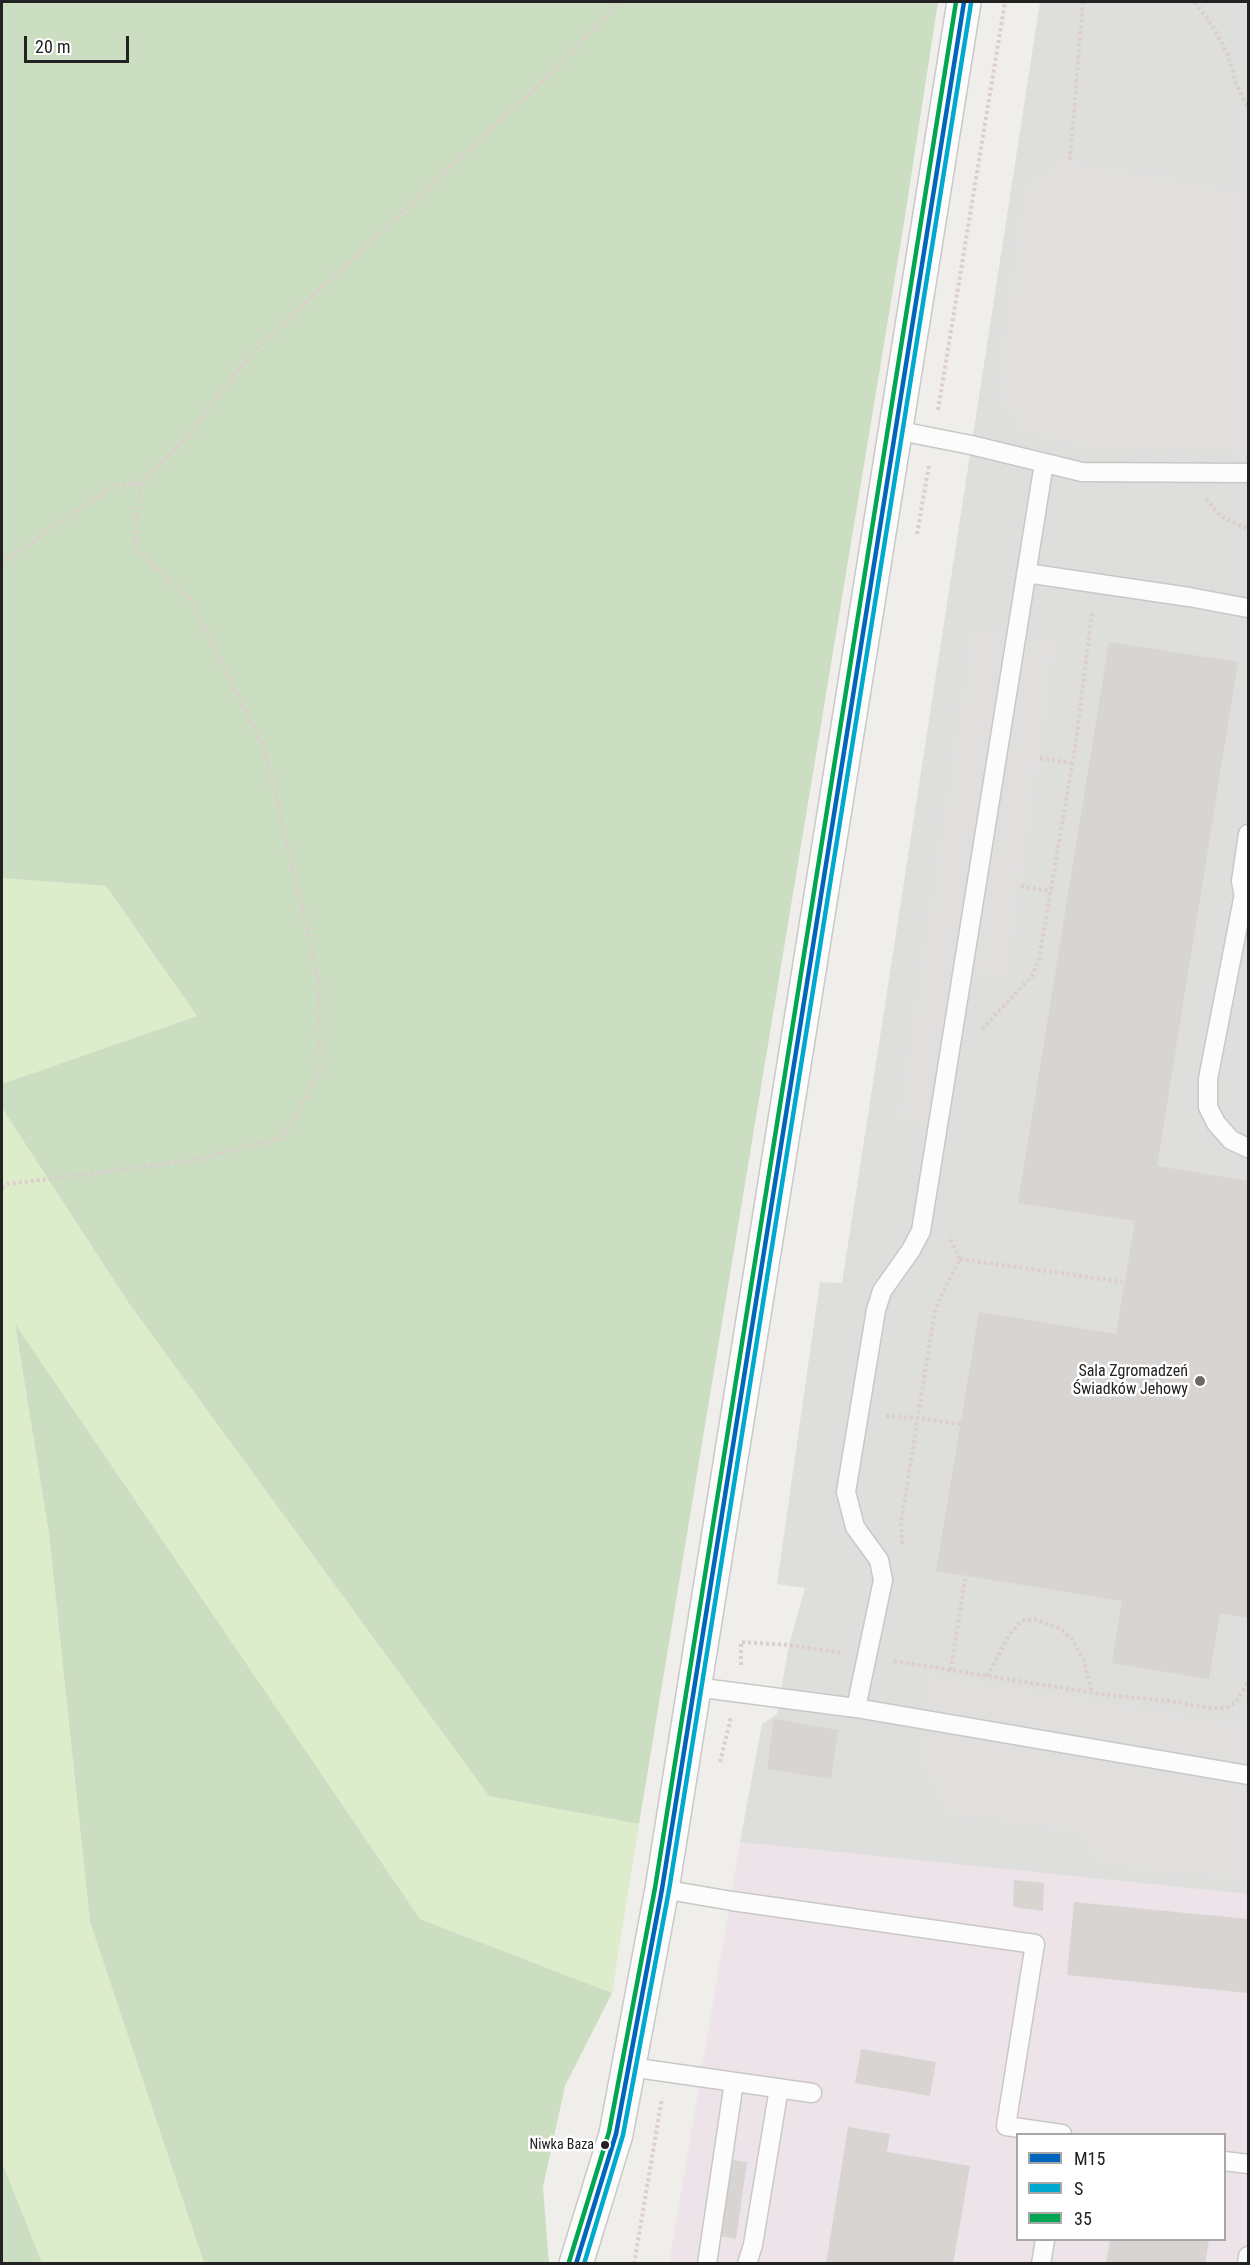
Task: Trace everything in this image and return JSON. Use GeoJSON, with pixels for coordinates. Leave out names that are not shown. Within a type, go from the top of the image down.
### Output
{"type":"FeatureCollection","features":[{"type":"Feature","properties":{"kind":"street"},"geometry":{"type":"LineString","coordinates":[[576,2264],[616,2134],[662,1889],[964,2]]}},
{"type":"Feature","properties":{"kind":"lane"},"geometry":{"type":"LineString","coordinates":[[895,430],[971,445],[1082,472],[1248,473]]}},
{"type":"Feature","properties":{"kind":"lane"},"geometry":{"type":"LineString","coordinates":[[856,1708],[883,1580],[879,1560],[855,1527],[846,1492],[879,1300],[882,1291],[911,1250],[921,1231],[1044,463]]}},
{"type":"Feature","properties":{"kind":"lane"},"geometry":{"type":"LineString","coordinates":[[1026,573],[1248,608]]}},
{"type":"Feature","properties":{"kind":"lane"},"geometry":{"type":"LineString","coordinates":[[1248,834],[1241,881],[1248,919]]}},
{"type":"Feature","properties":{"kind":"lane"},"geometry":{"type":"LineString","coordinates":[[1243,899],[1208,1079],[1208,1107],[1216,1123],[1231,1140],[1248,1148]]}},
{"type":"Feature","properties":{"kind":"lane"},"geometry":{"type":"LineString","coordinates":[[695,1687],[856,1708],[1248,1775]]}},
{"type":"Feature","properties":{"kind":"lane"},"geometry":{"type":"LineString","coordinates":[[662,1889],[732,1902],[1035,1944],[1006,2126],[1055,2133]]}},
{"type":"Feature","properties":{"kind":"lane"},"geometry":{"type":"LineString","coordinates":[[630,2067],[812,2093]]}},
{"type":"Feature","properties":{"kind":"lane"},"geometry":{"type":"LineString","coordinates":[[707,2264],[734,2082]]}},
{"type":"Feature","properties":{"kind":"lane"},"geometry":{"type":"LineString","coordinates":[[747,2264],[753,2245],[779,2088]]}},
{"type":"Feature","properties":{"kind":"lane"},"geometry":{"type":"LineString","coordinates":[[1226,2161],[1248,2164]]}},
{"type":"Feature","properties":{"kind":"lane"},"geometry":{"type":"LineString","coordinates":[[1041,2264],[1045,2241]]}},
{"type":"Feature","properties":{"kind":"lane"},"geometry":{"type":"LineString","coordinates":[[1247,2264],[1248,2256]]}},
{"type":"Feature","properties":{"kind":"path"},"geometry":{"type":"LineString","coordinates":[[2,1188],[9,1184],[199,1159],[281,1138],[320,1073],[319,981],[265,750],[192,601],[135,548],[140,484],[184,440],[250,354],[556,68],[619,2]]}},
{"type":"Feature","properties":{"kind":"path"},"geometry":{"type":"LineString","coordinates":[[1070,160],[1083,2]]}},
{"type":"Feature","properties":{"kind":"path"},"geometry":{"type":"LineString","coordinates":[[1195,2],[1212,25],[1228,55],[1236,84],[1248,108]]}},
{"type":"Feature","properties":{"kind":"path"},"geometry":{"type":"LineString","coordinates":[[1202,473],[1207,502],[1222,518],[1248,530]]}},
{"type":"Feature","properties":{"kind":"path"},"geometry":{"type":"LineString","coordinates":[[2,562],[115,485],[140,484]]}},
{"type":"Feature","properties":{"kind":"path"},"geometry":{"type":"LineString","coordinates":[[978,1033],[1032,976],[1039,959],[1072,763],[1092,613]]}},
{"type":"Feature","properties":{"kind":"path"},"geometry":{"type":"LineString","coordinates":[[1040,758],[1072,763]]}},
{"type":"Feature","properties":{"kind":"path"},"geometry":{"type":"LineString","coordinates":[[1022,886],[1051,891]]}},
{"type":"Feature","properties":{"kind":"path"},"geometry":{"type":"LineString","coordinates":[[948,1227],[948,1234],[960,1259]]}},
{"type":"Feature","properties":{"kind":"path"},"geometry":{"type":"LineString","coordinates":[[960,1259],[1124,1282]]}},
{"type":"Feature","properties":{"kind":"path"},"geometry":{"type":"LineString","coordinates":[[902,1555],[901,1523],[934,1316],[940,1298],[960,1259]]}},
{"type":"Feature","properties":{"kind":"path"},"geometry":{"type":"LineString","coordinates":[[858,1414],[918,1418],[965,1425]]}},
{"type":"Feature","properties":{"kind":"path"},"geometry":{"type":"LineString","coordinates":[[951,1670],[965,1579]]}},
{"type":"Feature","properties":{"kind":"path"},"geometry":{"type":"LineString","coordinates":[[987,1676],[1010,1634],[1022,1621],[1034,1619],[1059,1628],[1071,1638],[1084,1661],[1092,1692]]}},
{"type":"Feature","properties":{"kind":"path"},"geometry":{"type":"LineString","coordinates":[[719,1767],[741,1672],[741,1642],[867,1656],[1092,1692],[1226,1708],[1236,1702],[1248,1682]]}},
{"type":"Feature","properties":{"kind":"path"},"geometry":{"type":"LineString","coordinates":[[895,1651],[896,1661]]}},
{"type":"Feature","properties":{"kind":"path"},"geometry":{"type":"LineString","coordinates":[[634,2264],[667,2073]]}},
{"type":"Feature","properties":{"kind":"shaded area"},"geometry":{"type":"Polygon","coordinates":[[[1040,2],[1248,2],[1248,1894],[740,1842],[762,1724],[777,1714],[789,1645],[805,1588],[777,1584],[820,1282],[842,1283],[1040,2]]]}},
{"type":"Feature","properties":{"kind":"shaded area"},"geometry":{"type":"Polygon","coordinates":[[[1058,158],[1248,192],[1248,454],[1099,451],[1021,434],[994,393],[1022,189],[1058,158]]]}},
{"type":"Feature","properties":{"kind":"shaded area"},"geometry":{"type":"Polygon","coordinates":[[[971,628],[1058,640],[1008,978],[955,973],[932,1123],[896,1121],[971,628]]]}},
{"type":"Feature","properties":{"kind":"shaded area"},"geometry":{"type":"Polygon","coordinates":[[[926,1673],[1248,1724],[1248,1882],[1097,1867],[1081,1835],[942,1813],[919,1760],[926,1673]]]}},
{"type":"Feature","properties":{"kind":"shaded area"},"geometry":{"type":"Polygon","coordinates":[[[740,1842],[1248,1894],[1248,2263],[669,2264],[740,1842]]]}},
{"type":"Feature","properties":{"kind":"green space"},"geometry":{"type":"Polygon","coordinates":[[[2,2],[938,2],[904,223],[639,1824],[489,1796],[128,1302],[2,1108],[2,1084],[197,1016],[106,886],[2,878],[2,2]]]}},
{"type":"Feature","properties":{"kind":"green space"},"geometry":{"type":"Polygon","coordinates":[[[2,878],[106,886],[197,1016],[2,1084],[2,878]]]}},
{"type":"Feature","properties":{"kind":"green space"},"geometry":{"type":"Polygon","coordinates":[[[2,1108],[128,1302],[489,1796],[639,1824],[612,1993],[420,1919],[15,1326],[49,1534],[90,1922],[204,2263],[42,2263],[2,2162],[2,1108]]]}},
{"type":"Feature","properties":{"kind":"green space"},"geometry":{"type":"Polygon","coordinates":[[[15,1324],[420,1919],[612,1993],[565,2086],[543,2187],[549,2263],[204,2263],[90,1922],[49,1534],[15,1324]]]}},
{"type":"Feature","properties":{"kind":"green space"},"geometry":{"type":"Polygon","coordinates":[[[2,2162],[42,2263],[2,2263],[2,2162]]]}},
{"type":"Feature","properties":{"kind":"building"},"geometry":{"type":"Polygon","coordinates":[[[1109,642],[1238,662],[1157,1166],[1248,1181],[1248,1618],[1220,1613],[1209,1679],[1112,1663],[1122,1601],[936,1571],[979,1312],[1116,1334],[1135,1221],[1018,1203],[1109,642]]]}},
{"type":"Feature","properties":{"kind":"building"},"geometry":{"type":"Polygon","coordinates":[[[774,1719],[838,1730],[831,1779],[767,1769],[774,1719]]]}},
{"type":"Feature","properties":{"kind":"building"},"geometry":{"type":"Polygon","coordinates":[[[1014,1880],[1044,1883],[1043,1911],[1013,1907],[1014,1880]]]}},
{"type":"Feature","properties":{"kind":"building"},"geometry":{"type":"Polygon","coordinates":[[[1074,1902],[1248,1919],[1248,1993],[1067,1975],[1074,1902]]]}},
{"type":"Feature","properties":{"kind":"building"},"geometry":{"type":"Polygon","coordinates":[[[861,2049],[936,2062],[930,2096],[855,2083],[861,2049]]]}},
{"type":"Feature","properties":{"kind":"building"},"geometry":{"type":"Polygon","coordinates":[[[848,2127],[890,2134],[887,2152],[970,2166],[953,2264],[826,2264],[848,2127]]]}},
{"type":"Feature","properties":{"kind":"building"},"geometry":{"type":"Polygon","coordinates":[[[726,2159],[747,2162],[736,2239],[715,2235],[726,2159]]]}},
{"type":"Feature","properties":{"kind":"building"},"geometry":{"type":"Polygon","coordinates":[[[1110,2241],[1209,2241],[1205,2264],[1106,2264],[1110,2241]]]}},
{"type":"Feature","properties":{"kind":"transit line","name":"35"},"geometry":{"type":"LineString","coordinates":[[569,2262],[609,2132],[655,1888],[956,2]]}},
{"type":"Feature","properties":{"kind":"transit line","name":"M15"},"geometry":{"type":"LineString","coordinates":[[576,2264],[616,2134],[662,1889],[964,2]]}},
{"type":"Feature","properties":{"kind":"transit line","name":"S"},"geometry":{"type":"LineString","coordinates":[[584,2264],[623,2135],[669,1890],[971,3]]}},
{"type":"Feature","properties":{"kind":"place","name":"Sala Zgromadzeń Świadków Jehowy"},"geometry":{"type":"Point","coordinates":[1200,1381]}},
{"type":"Feature","properties":{"kind":"place","name":"Niwka Baza"},"geometry":{"type":"Point","coordinates":[605,2145]}}]}
